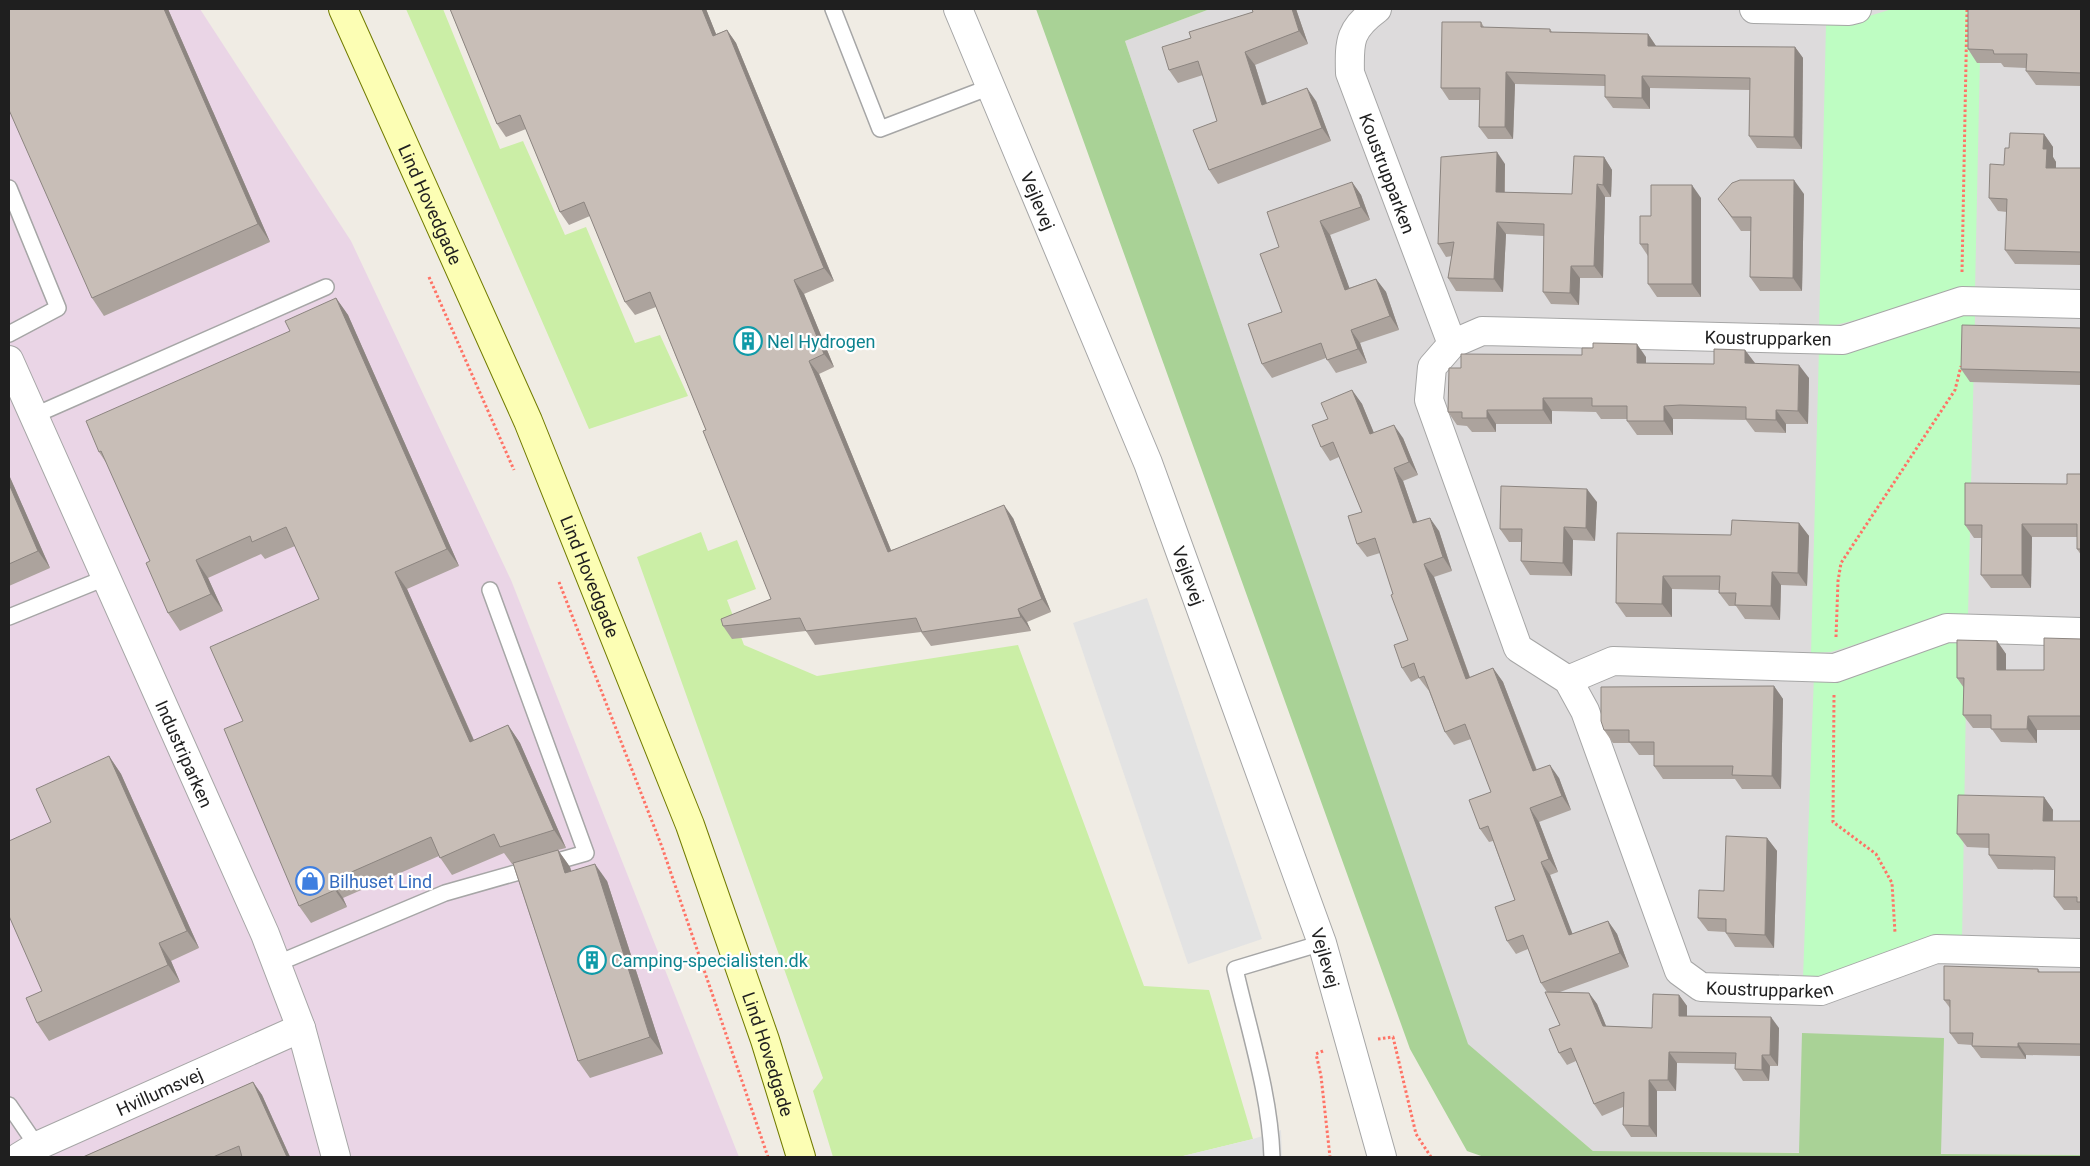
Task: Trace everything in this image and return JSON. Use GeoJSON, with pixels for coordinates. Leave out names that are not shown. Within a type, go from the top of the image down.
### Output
{"type":"FeatureCollection","features":[{"type":"Feature","properties":{"kind":"main road","name":"Lind Hovedgade"},"geometry":{"type":"LineString","coordinates":[[343,9],[528,421],[686,815],[765,1040],[801,1157]]}},
{"type":"Feature","properties":{"kind":"street","name":"Vejlevej"},"geometry":{"type":"LineString","coordinates":[[958,9],[1148,462],[1322,943],[1382,1157]]}},
{"type":"Feature","properties":{"kind":"street","name":"Koustrupparken"},"geometry":{"type":"LineString","coordinates":[[1377,9],[1360,22],[1350,44],[1350,73],[1452,344]]}},
{"type":"Feature","properties":{"kind":"street"},"geometry":{"type":"LineString","coordinates":[[1754,9],[1849,11],[1857,9]]}},
{"type":"Feature","properties":{"kind":"street","name":"Koustrupparken"},"geometry":{"type":"LineString","coordinates":[[2081,304],[1962,301],[1843,340],[1482,331],[1452,344],[1432,367],[1429,400],[1518,648],[1568,680],[1585,711],[1679,971],[1701,987],[1821,991],[1936,950],[2081,954]]}},
{"type":"Feature","properties":{"kind":"street","name":"Industriparken"},"geometry":{"type":"LineString","coordinates":[[9,360],[265,934],[301,1028],[336,1157]]}},
{"type":"Feature","properties":{"kind":"street"},"geometry":{"type":"LineString","coordinates":[[1568,680],[1613,661],[1835,668],[1947,628],[2081,632]]}},
{"type":"Feature","properties":{"kind":"street","name":"Hvillumsvej"},"geometry":{"type":"LineString","coordinates":[[28,1152],[301,1028]]}},
{"type":"Feature","properties":{"kind":"lane"},"geometry":{"type":"LineString","coordinates":[[833,9],[880,129],[990,87]]}},
{"type":"Feature","properties":{"kind":"lane"},"geometry":{"type":"LineString","coordinates":[[9,188],[58,308],[9,334]]}},
{"type":"Feature","properties":{"kind":"lane"},"geometry":{"type":"LineString","coordinates":[[33,416],[326,287]]}},
{"type":"Feature","properties":{"kind":"lane"},"geometry":{"type":"LineString","coordinates":[[9,617],[105,578]]}},
{"type":"Feature","properties":{"kind":"lane"},"geometry":{"type":"LineString","coordinates":[[276,964],[446,893],[586,853],[490,590]]}},
{"type":"Feature","properties":{"kind":"lane"},"geometry":{"type":"LineString","coordinates":[[1272,1157],[1271,1134],[1262,1084],[1235,969],[1322,943]]}},
{"type":"Feature","properties":{"kind":"lane"},"geometry":{"type":"LineString","coordinates":[[9,1105],[28,1152]]}},
{"type":"Feature","properties":{"kind":"path"},"geometry":{"type":"LineString","coordinates":[[1962,301],[1967,9]]}},
{"type":"Feature","properties":{"kind":"path"},"geometry":{"type":"LineString","coordinates":[[426,270],[517,478]]}},
{"type":"Feature","properties":{"kind":"path"},"geometry":{"type":"LineString","coordinates":[[1896,964],[1892,883],[1876,854],[1833,822],[1838,581],[1841,564],[1955,390],[1962,362]]}},
{"type":"Feature","properties":{"kind":"path"},"geometry":{"type":"LineString","coordinates":[[558,579],[662,847],[768,1157]]}},
{"type":"Feature","properties":{"kind":"path"},"geometry":{"type":"LineString","coordinates":[[1330,1157],[1321,1076],[1316,1054],[1350,1042],[1393,1037],[1416,1134],[1431,1157]]}},
{"type":"Feature","properties":{"kind":"shaded area"},"geometry":{"type":"Polygon","coordinates":[[[9,9],[200,9],[351,241],[511,580],[739,1157],[9,1157],[9,9]]]}},
{"type":"Feature","properties":{"kind":"shaded area"},"geometry":{"type":"Polygon","coordinates":[[[1210,9],[2081,9],[2081,1155],[1593,1151],[1467,1044],[1125,41],[1210,9]]]}},
{"type":"Feature","properties":{"kind":"shaded area"},"geometry":{"type":"Polygon","coordinates":[[[1147,598],[1262,939],[1188,964],[1073,623],[1147,598]]]}},
{"type":"Feature","properties":{"kind":"shaded area"},"geometry":{"type":"Polygon","coordinates":[[[1281,1130],[1282,1157],[1179,1157],[1253,1139],[1281,1130]]]}},
{"type":"Feature","properties":{"kind":"green space"},"geometry":{"type":"Polygon","coordinates":[[[406,9],[443,9],[500,149],[523,141],[565,235],[586,227],[635,343],[660,335],[688,396],[589,429],[406,9]]]}},
{"type":"Feature","properties":{"kind":"green space"},"geometry":{"type":"Polygon","coordinates":[[[1036,9],[1210,9],[1125,41],[1468,1044],[1593,1151],[1799,1153],[1802,1033],[1944,1038],[1941,1154],[2081,1155],[2081,1157],[1484,1157],[1467,1151],[1410,1049],[1036,9]]]}},
{"type":"Feature","properties":{"kind":"green space"},"geometry":{"type":"Polygon","coordinates":[[[1892,9],[1981,9],[1975,291],[1819,329],[1826,24],[1853,21],[1892,9]]]}},
{"type":"Feature","properties":{"kind":"green space"},"geometry":{"type":"Polygon","coordinates":[[[1953,314],[1975,315],[1968,616],[1948,616],[1831,652],[1811,653],[1819,349],[1953,314]]]}},
{"type":"Feature","properties":{"kind":"green space"},"geometry":{"type":"Polygon","coordinates":[[[701,532],[708,551],[737,540],[756,589],[727,600],[744,645],[817,676],[1018,645],[1144,986],[1209,990],[1253,1139],[1179,1157],[833,1157],[813,1091],[823,1078],[637,557],[701,532]]]}},
{"type":"Feature","properties":{"kind":"green space"},"geometry":{"type":"Polygon","coordinates":[[[1947,639],[1967,639],[1962,942],[1818,978],[1803,978],[1814,674],[1947,639]]]}},
{"type":"Feature","properties":{"kind":"building"},"geometry":{"type":"Polygon","coordinates":[[[9,9],[164,9],[258,224],[92,298],[9,110],[9,9]]]}},
{"type":"Feature","properties":{"kind":"building","name":"Nel Hydrogen"},"geometry":{"type":"Polygon","coordinates":[[[450,9],[702,9],[713,36],[727,30],[824,268],[794,280],[824,354],[809,361],[888,552],[1004,505],[1042,599],[1018,609],[1021,617],[922,632],[916,618],[806,631],[800,618],[723,626],[721,619],[771,599],[703,431],[706,430],[650,292],[625,302],[584,202],[560,212],[520,115],[497,124],[450,9]]]}},
{"type":"Feature","properties":{"kind":"building"},"geometry":{"type":"Polygon","coordinates":[[[1252,9],[1292,9],[1299,31],[1245,52],[1262,105],[1307,88],[1322,128],[1209,170],[1193,130],[1217,121],[1198,61],[1169,70],[1162,47],[1191,38],[1189,32],[1253,12],[1252,9]]]}},
{"type":"Feature","properties":{"kind":"building"},"geometry":{"type":"Polygon","coordinates":[[[1968,9],[2081,9],[2081,73],[2026,71],[2027,54],[1994,54],[1993,50],[1968,49],[1968,9]]]}},
{"type":"Feature","properties":{"kind":"building"},"geometry":{"type":"Polygon","coordinates":[[[1442,22],[1481,22],[1481,27],[1550,29],[1550,32],[1648,34],[1648,46],[1795,47],[1794,137],[1749,136],[1750,78],[1642,76],[1642,98],[1605,97],[1605,75],[1506,72],[1505,127],[1479,127],[1480,88],[1441,88],[1442,22]]]}},
{"type":"Feature","properties":{"kind":"building"},"geometry":{"type":"Polygon","coordinates":[[[2010,133],[2044,134],[2043,149],[2047,149],[2046,168],[2081,168],[2081,252],[2005,250],[2007,199],[1989,198],[1990,164],[2004,165],[2005,148],[2009,148],[2010,133]]]}},
{"type":"Feature","properties":{"kind":"building"},"geometry":{"type":"Polygon","coordinates":[[[1497,152],[1496,192],[1572,194],[1574,156],[1604,157],[1603,185],[1597,184],[1594,266],[1571,266],[1570,293],[1543,292],[1544,224],[1497,222],[1494,279],[1448,278],[1454,242],[1438,244],[1441,157],[1497,152]]]}},
{"type":"Feature","properties":{"kind":"building"},"geometry":{"type":"Polygon","coordinates":[[[1740,180],[1794,180],[1793,278],[1750,277],[1751,217],[1732,217],[1718,199],[1732,183],[1740,180]]]}},
{"type":"Feature","properties":{"kind":"building"},"geometry":{"type":"Polygon","coordinates":[[[1352,182],[1361,207],[1320,221],[1345,290],[1376,279],[1390,316],[1351,330],[1358,349],[1327,360],[1321,343],[1262,364],[1248,324],[1282,312],[1260,254],[1279,247],[1267,212],[1352,182]]]}},
{"type":"Feature","properties":{"kind":"building"},"geometry":{"type":"Polygon","coordinates":[[[1651,185],[1692,185],[1692,284],[1648,284],[1648,244],[1640,244],[1640,216],[1651,216],[1651,185]]]}},
{"type":"Feature","properties":{"kind":"building"},"geometry":{"type":"Polygon","coordinates":[[[336,298],[447,549],[395,572],[470,742],[508,725],[554,830],[500,847],[494,834],[440,858],[431,837],[331,881],[335,890],[299,906],[224,729],[243,721],[210,647],[319,599],[286,527],[252,542],[250,536],[196,560],[211,594],[168,613],[146,563],[150,561],[86,421],[290,331],[285,321],[336,298]]]}},
{"type":"Feature","properties":{"kind":"building"},"geometry":{"type":"Polygon","coordinates":[[[1962,325],[2081,328],[2081,372],[1961,369],[1962,325]]]}},
{"type":"Feature","properties":{"kind":"building"},"geometry":{"type":"Polygon","coordinates":[[[1593,343],[1637,344],[1637,363],[1714,364],[1714,349],[1745,350],[1745,363],[1799,365],[1798,411],[1776,410],[1776,420],[1746,419],[1746,407],[1680,405],[1664,406],[1664,421],[1627,421],[1627,406],[1592,406],[1592,398],[1543,398],[1543,410],[1487,410],[1487,418],[1462,418],[1462,412],[1448,412],[1449,368],[1461,368],[1461,354],[1582,355],[1582,348],[1593,348],[1593,343]]]}},
{"type":"Feature","properties":{"kind":"building"},"geometry":{"type":"Polygon","coordinates":[[[1352,390],[1370,434],[1394,425],[1409,462],[1394,468],[1413,523],[1430,518],[1443,557],[1424,564],[1466,679],[1493,668],[1533,771],[1550,765],[1562,796],[1530,808],[1549,859],[1541,862],[1569,935],[1608,921],[1620,953],[1541,983],[1523,935],[1507,941],[1495,907],[1515,900],[1488,826],[1480,829],[1469,800],[1491,792],[1465,724],[1445,732],[1424,676],[1419,678],[1414,663],[1402,668],[1394,645],[1408,640],[1391,595],[1393,594],[1375,538],[1357,544],[1348,516],[1362,512],[1333,442],[1321,447],[1312,425],[1328,419],[1321,403],[1352,390]]]}},
{"type":"Feature","properties":{"kind":"building"},"geometry":{"type":"Polygon","coordinates":[[[2067,474],[2081,474],[2081,549],[2077,549],[2077,524],[2022,524],[2022,575],[1981,575],[1982,525],[1965,525],[1965,483],[2067,484],[2067,474]]]}},
{"type":"Feature","properties":{"kind":"building"},"geometry":{"type":"Polygon","coordinates":[[[9,484],[38,551],[9,564],[9,484]]]}},
{"type":"Feature","properties":{"kind":"building"},"geometry":{"type":"Polygon","coordinates":[[[1501,486],[1587,489],[1586,528],[1564,527],[1563,563],[1521,561],[1522,529],[1500,529],[1501,486]]]}},
{"type":"Feature","properties":{"kind":"building"},"geometry":{"type":"Polygon","coordinates":[[[1732,520],[1799,523],[1798,573],[1772,572],[1771,606],[1735,605],[1736,593],[1719,593],[1720,576],[1663,576],[1662,604],[1616,603],[1617,533],[1731,535],[1732,520]]]}},
{"type":"Feature","properties":{"kind":"building"},"geometry":{"type":"Polygon","coordinates":[[[2044,638],[2081,639],[2081,716],[2028,716],[2027,729],[1991,729],[1991,715],[1963,715],[1964,678],[1957,678],[1957,640],[1997,641],[1997,670],[2044,670],[2044,638]]]}},
{"type":"Feature","properties":{"kind":"building"},"geometry":{"type":"Polygon","coordinates":[[[1774,686],[1772,776],[1732,775],[1733,766],[1654,766],[1654,742],[1629,742],[1629,730],[1604,730],[1601,721],[1601,687],[1774,686]]]}},
{"type":"Feature","properties":{"kind":"building"},"geometry":{"type":"Polygon","coordinates":[[[109,756],[187,931],[159,943],[168,965],[37,1023],[26,998],[42,991],[9,916],[9,841],[51,822],[36,789],[109,756]]]}},
{"type":"Feature","properties":{"kind":"building"},"geometry":{"type":"Polygon","coordinates":[[[1958,795],[2044,797],[2043,821],[2081,821],[2081,902],[2077,902],[2077,897],[2054,897],[2055,857],[1989,855],[1989,834],[1957,834],[1958,795]]]}},
{"type":"Feature","properties":{"kind":"building"},"geometry":{"type":"Polygon","coordinates":[[[1726,836],[1767,838],[1765,935],[1726,933],[1726,919],[1698,918],[1699,890],[1724,891],[1726,836]]]}},
{"type":"Feature","properties":{"kind":"building","name":"Camping-specialisten.dk"},"geometry":{"type":"Polygon","coordinates":[[[558,850],[565,873],[595,864],[650,1037],[578,1061],[513,863],[558,850]]]}},
{"type":"Feature","properties":{"kind":"building"},"geometry":{"type":"Polygon","coordinates":[[[1944,966],[2038,969],[2038,972],[2081,972],[2081,1044],[2018,1043],[2018,1047],[1972,1046],[1973,1033],[1950,1033],[1950,1000],[1944,1000],[1944,966]]]}},
{"type":"Feature","properties":{"kind":"building"},"geometry":{"type":"Polygon","coordinates":[[[1545,992],[1589,993],[1603,1026],[1652,1028],[1653,994],[1679,995],[1679,1016],[1771,1017],[1770,1055],[1762,1055],[1762,1070],[1735,1069],[1736,1053],[1669,1052],[1668,1080],[1649,1080],[1649,1126],[1623,1125],[1624,1092],[1594,1104],[1571,1048],[1559,1053],[1549,1029],[1560,1025],[1545,992]]]}},
{"type":"Feature","properties":{"kind":"building"},"geometry":{"type":"Polygon","coordinates":[[[253,1082],[287,1157],[242,1157],[239,1146],[213,1157],[83,1157],[253,1082]]]}},
{"type":"Feature","properties":{"kind":"place","name":"Nel Hydrogen"},"geometry":{"type":"Point","coordinates":[748,341]}},
{"type":"Feature","properties":{"kind":"place","name":"Bilhuset Lind"},"geometry":{"type":"Point","coordinates":[310,881]}},
{"type":"Feature","properties":{"kind":"place","name":"Camping-specialisten.dk"},"geometry":{"type":"Point","coordinates":[592,960]}}]}
